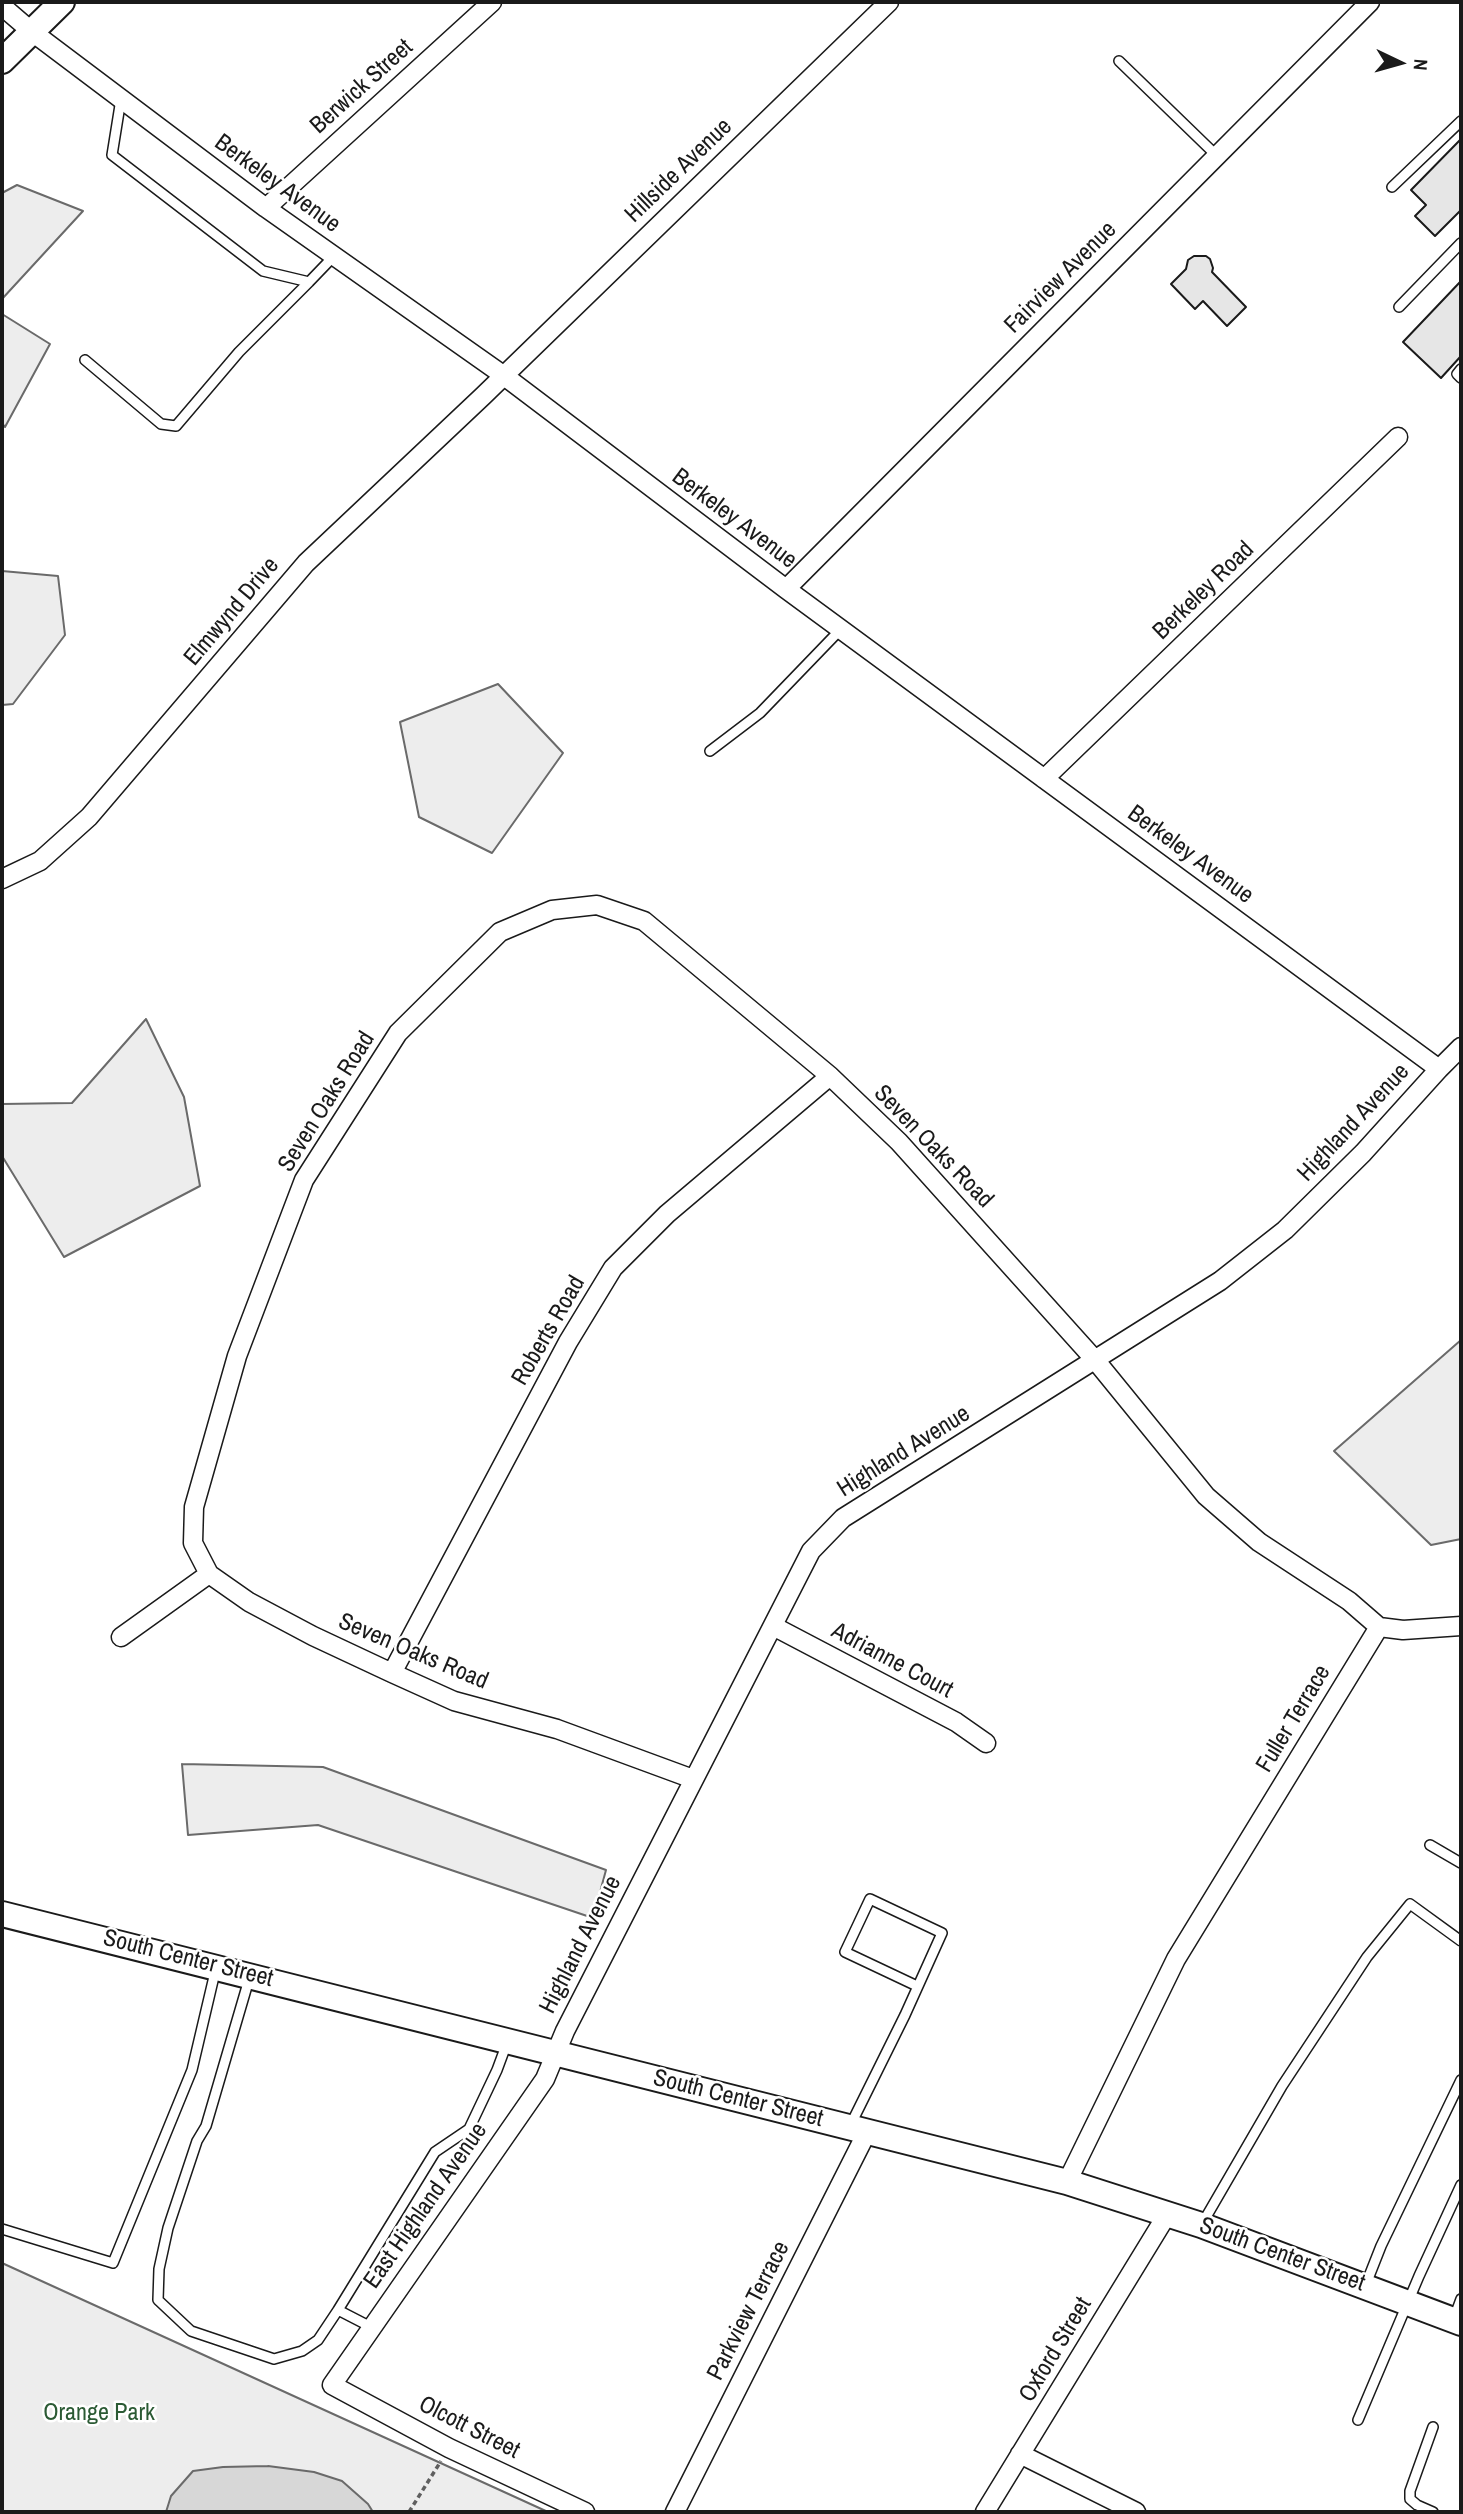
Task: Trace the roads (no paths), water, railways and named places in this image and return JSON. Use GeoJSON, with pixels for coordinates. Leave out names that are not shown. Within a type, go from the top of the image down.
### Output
{"type":"FeatureCollection","features":[{"type":"Feature","properties":{"kind":"main road"},"geometry":{"type":"LineString","coordinates":[[2,61],[62,2]]}},
{"type":"Feature","properties":{"kind":"main road","name":"South Center Street"},"geometry":{"type":"LineString","coordinates":[[2,1914],[1067,2182],[1168,2213],[1407,2303],[1459,2314]]}},
{"type":"Feature","properties":{"kind":"street","name":"Berwick Street"},"geometry":{"type":"LineString","coordinates":[[266,208],[492,2]]}},
{"type":"Feature","properties":{"kind":"street","name":"Hillside Avenue"},"geometry":{"type":"LineString","coordinates":[[503,375],[889,2]]}},
{"type":"Feature","properties":{"kind":"street","name":"Fairview Avenue"},"geometry":{"type":"LineString","coordinates":[[786,589],[1370,2]]}},
{"type":"Feature","properties":{"kind":"street","name":"Berkeley Avenue"},"geometry":{"type":"LineString","coordinates":[[2,6],[31,31],[266,208],[503,375],[786,589],[1439,1069]]}},
{"type":"Feature","properties":{"kind":"street","name":"Elmwynd Drive"},"geometry":{"type":"LineString","coordinates":[[2,879],[40,861],[89,817],[306,563],[503,375]]}},
{"type":"Feature","properties":{"kind":"street","name":"Berkeley Road"},"geometry":{"type":"LineString","coordinates":[[1044,779],[1398,437]]}},
{"type":"Feature","properties":{"kind":"street","name":"Seven Oaks Road"},"geometry":{"type":"LineString","coordinates":[[693,1779],[557,1729],[454,1701],[392,1674],[249,1602],[209,1574],[194,1543],[194,1507],[237,1356],[304,1180],[398,1033],[500,932],[552,910],[597,905],[644,921],[830,1076],[899,1142],[1096,1361]]}},
{"type":"Feature","properties":{"kind":"street","name":"Highland Avenue"},"geometry":{"type":"LineString","coordinates":[[555,2053],[811,1551],[844,1518],[1096,1361],[1220,1280],[1284,1230],[1363,1153],[1461,1047]]}},
{"type":"Feature","properties":{"kind":"street","name":"Roberts Road"},"geometry":{"type":"LineString","coordinates":[[392,1674],[568,1342],[613,1268],[667,1214],[830,1076]]}},
{"type":"Feature","properties":{"kind":"street"},"geometry":{"type":"LineString","coordinates":[[1096,1361],[1206,1496],[1259,1542],[1349,1601],[1379,1627],[1403,1630],[1461,1626]]}},
{"type":"Feature","properties":{"kind":"street"},"geometry":{"type":"LineString","coordinates":[[121,1637],[209,1574]]}},
{"type":"Feature","properties":{"kind":"street","name":"Adrianne Court"},"geometry":{"type":"LineString","coordinates":[[773,1626],[956,1722],[986,1743]]}},
{"type":"Feature","properties":{"kind":"street","name":"Fuller Terrace"},"geometry":{"type":"LineString","coordinates":[[1067,2182],[1176,1959],[1379,1627]]}},
{"type":"Feature","properties":{"kind":"street","name":"East Highland Avenue"},"geometry":{"type":"LineString","coordinates":[[332,2385],[545,2079],[555,2053]]}},
{"type":"Feature","properties":{"kind":"street","name":"Parkview Terrace"},"geometry":{"type":"LineString","coordinates":[[675,2512],[858,2129]]}},
{"type":"Feature","properties":{"kind":"street","name":"Oxford Street"},"geometry":{"type":"LineString","coordinates":[[985,2512],[1168,2213]]}},
{"type":"Feature","properties":{"kind":"street","name":"Olcott Street"},"geometry":{"type":"LineString","coordinates":[[332,2385],[449,2448],[585,2512]]}},
{"type":"Feature","properties":{"kind":"street"},"geometry":{"type":"LineString","coordinates":[[1020,2455],[1136,2512]]}},
{"type":"Feature","properties":{"kind":"lane"},"geometry":{"type":"LineString","coordinates":[[1119,61],[1217,156]]}},
{"type":"Feature","properties":{"kind":"lane"},"geometry":{"type":"LineString","coordinates":[[121,99],[112,155],[263,271],[309,282]]}},
{"type":"Feature","properties":{"kind":"lane"},"geometry":{"type":"LineString","coordinates":[[1392,187],[1461,121]]}},
{"type":"Feature","properties":{"kind":"lane"},"geometry":{"type":"LineString","coordinates":[[1399,307],[1461,243]]}},
{"type":"Feature","properties":{"kind":"lane"},"geometry":{"type":"LineString","coordinates":[[85,360],[161,424],[176,426],[239,352],[334,256]]}},
{"type":"Feature","properties":{"kind":"lane"},"geometry":{"type":"LineString","coordinates":[[1461,369],[1457,374],[1461,378]]}},
{"type":"Feature","properties":{"kind":"lane"},"geometry":{"type":"LineString","coordinates":[[710,751],[760,713],[841,629]]}},
{"type":"Feature","properties":{"kind":"lane"},"geometry":{"type":"LineString","coordinates":[[1430,1844],[1461,1863]]}},
{"type":"Feature","properties":{"kind":"lane"},"geometry":{"type":"LineString","coordinates":[[858,2129],[917,1986],[943,1933],[870,1899],[845,1952],[917,1986]]}},
{"type":"Feature","properties":{"kind":"lane"},"geometry":{"type":"LineString","coordinates":[[1201,2225],[1282,2086],[1367,1957],[1410,1904],[1461,1941]]}},
{"type":"Feature","properties":{"kind":"lane"},"geometry":{"type":"LineString","coordinates":[[2,2229],[113,2263],[192,2070],[216,1966]]}},
{"type":"Feature","properties":{"kind":"lane"},"geometry":{"type":"LineString","coordinates":[[250,1975],[206,2126],[197,2141],[168,2228],[159,2269],[158,2300],[191,2331],[274,2358],[302,2351],[318,2340],[435,2152],[469,2129],[508,2040]]}},
{"type":"Feature","properties":{"kind":"lane"},"geometry":{"type":"LineString","coordinates":[[1365,2286],[1381,2246],[1461,2080]]}},
{"type":"Feature","properties":{"kind":"lane"},"geometry":{"type":"LineString","coordinates":[[1358,2420],[1461,2185]]}},
{"type":"Feature","properties":{"kind":"lane"},"geometry":{"type":"LineString","coordinates":[[338,2310],[371,2327]]}},
{"type":"Feature","properties":{"kind":"lane"},"geometry":{"type":"LineString","coordinates":[[1433,2427],[1410,2491],[1410,2499],[1433,2512]]}},
{"type":"Feature","properties":{"kind":"park label","name":"Orange Park"},"geometry":{"type":"Point","coordinates":[99,2414]}}]}
